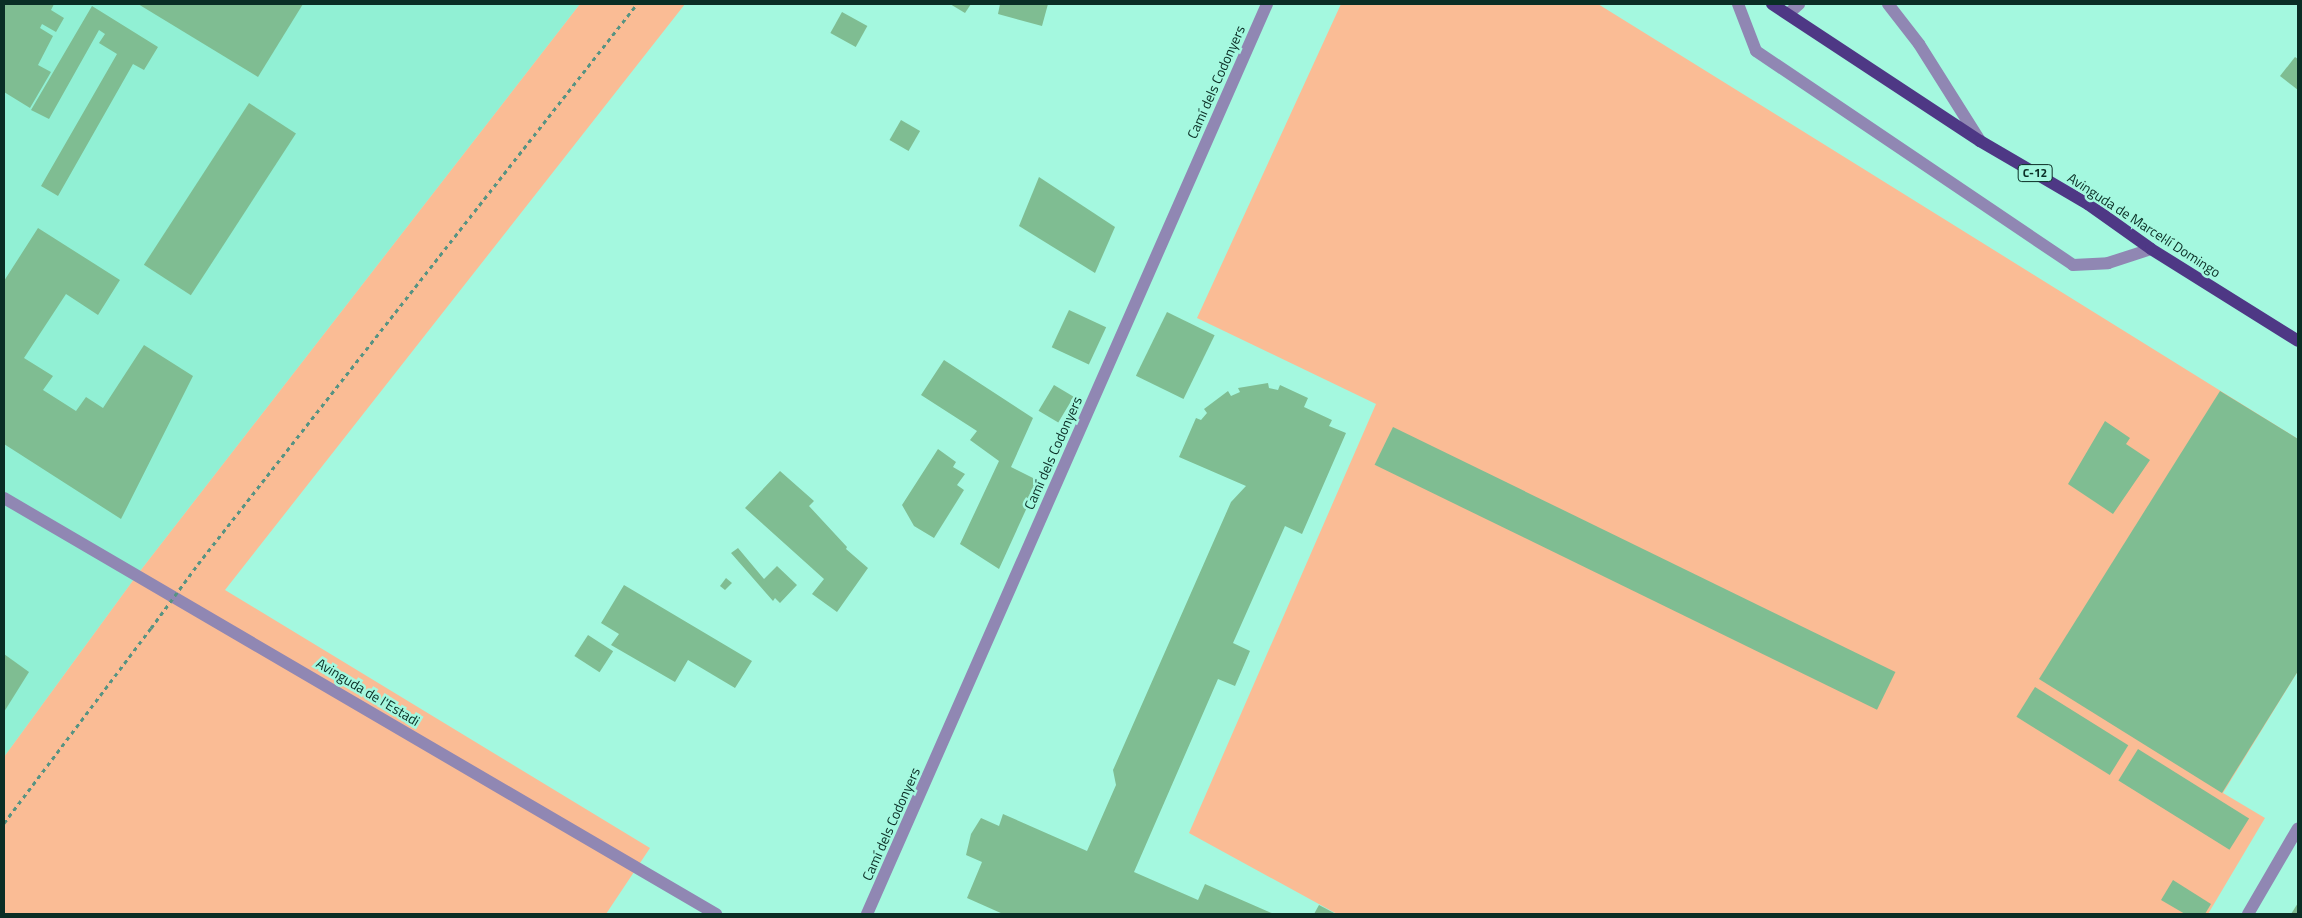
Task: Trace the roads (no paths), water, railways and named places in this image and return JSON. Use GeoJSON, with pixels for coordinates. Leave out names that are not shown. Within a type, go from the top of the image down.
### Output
{"type":"FeatureCollection","features":[{"type":"Feature","properties":{"kind":"main road","name":"Avinguda de Marcel·lí Domingo"},"geometry":{"type":"LineString","coordinates":[[1772,4],[1980,141],[2088,204],[2151,249],[2298,341]]}},
{"type":"Feature","properties":{"kind":"street","name":"Camí dels Codonyers"},"geometry":{"type":"LineString","coordinates":[[867,914],[1267,4]]}},
{"type":"Feature","properties":{"kind":"street"},"geometry":{"type":"LineString","coordinates":[[1738,4],[1756,51],[2073,265],[2108,263],[2151,249]]}},
{"type":"Feature","properties":{"kind":"street"},"geometry":{"type":"LineString","coordinates":[[1788,14],[1799,4]]}},
{"type":"Feature","properties":{"kind":"street"},"geometry":{"type":"LineString","coordinates":[[1888,4],[1919,44],[1980,141]]}},
{"type":"Feature","properties":{"kind":"street","name":"Avinguda de l'Estadi"},"geometry":{"type":"LineString","coordinates":[[4,498],[716,914]]}},
{"type":"Feature","properties":{"kind":"street"},"geometry":{"type":"LineString","coordinates":[[2248,914],[2295,842],[2298,828]]}}]}
